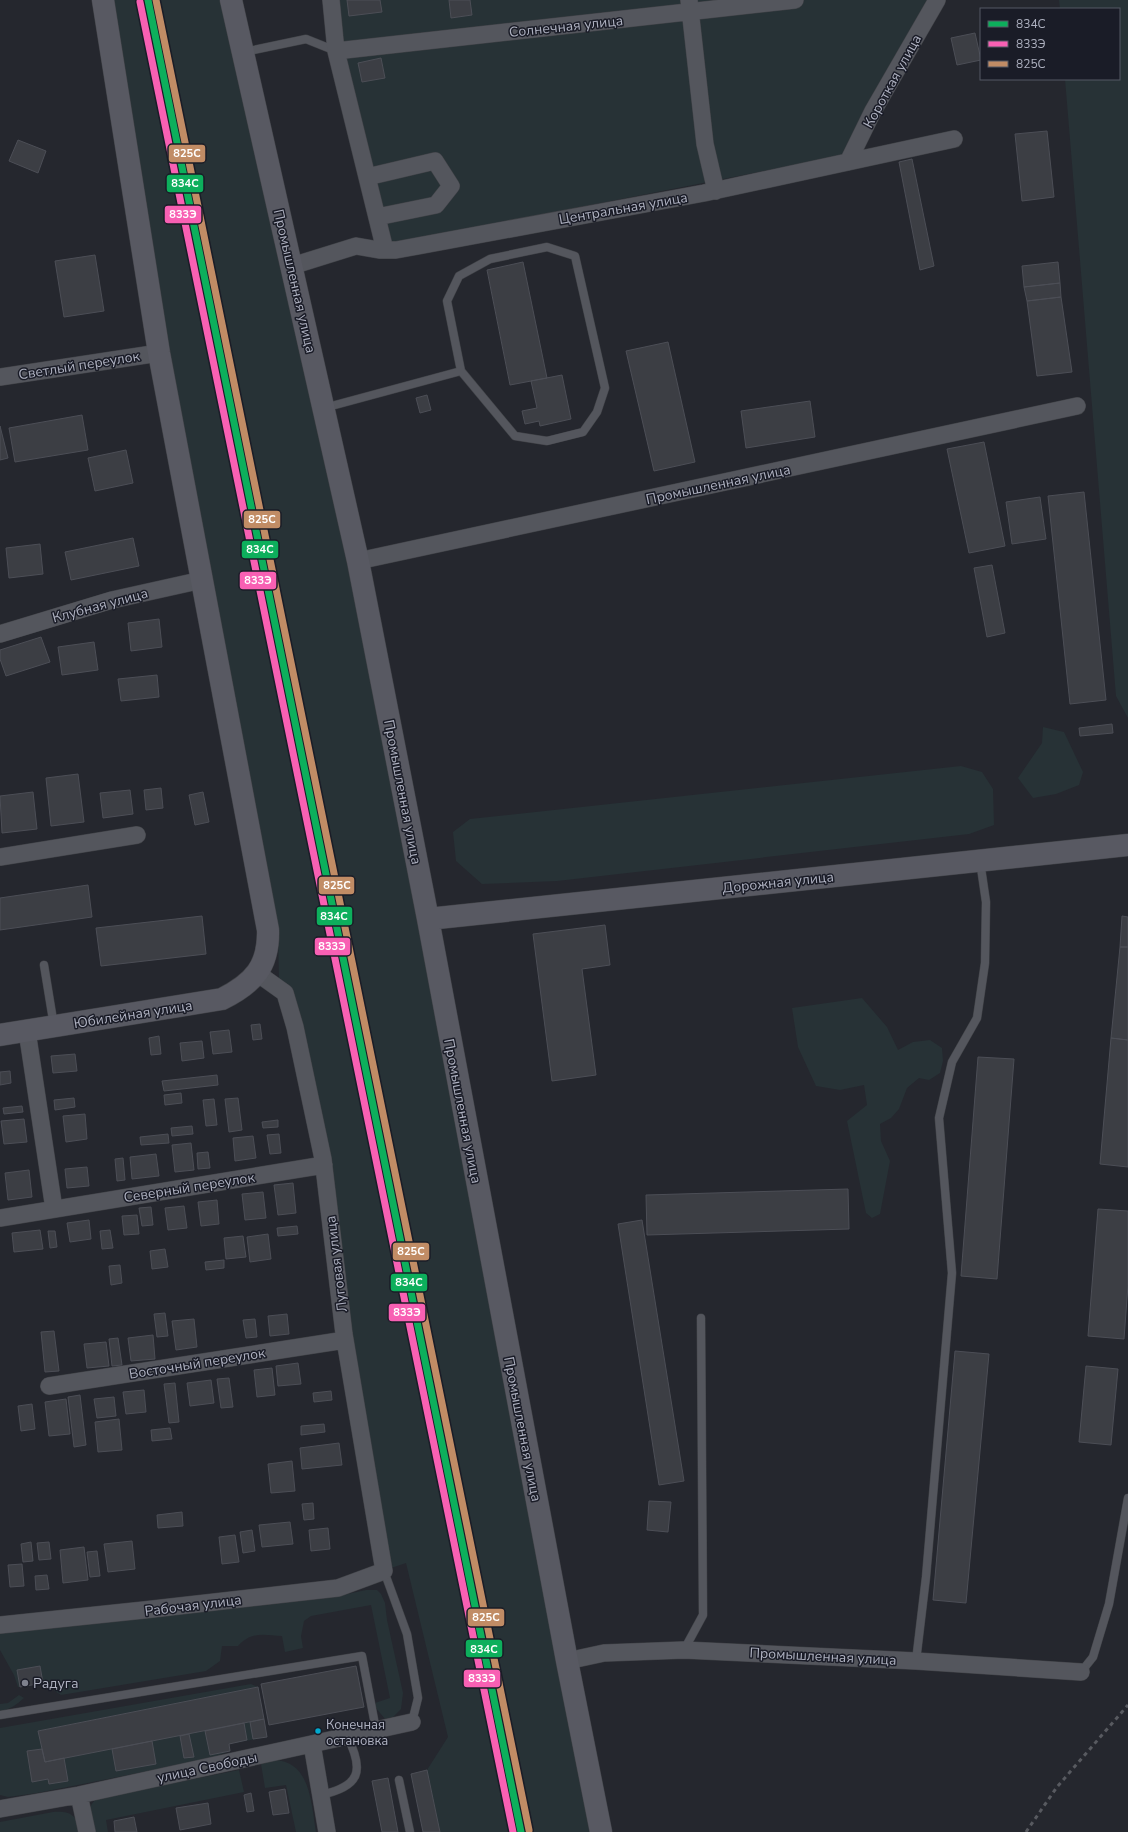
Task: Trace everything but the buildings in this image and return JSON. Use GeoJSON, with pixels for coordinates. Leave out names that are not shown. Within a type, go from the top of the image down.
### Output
{"type":"FeatureCollection","features":[{"type":"Feature","properties":{"kind":"street"},"geometry":{"type":"LineString","coordinates":[[104,0],[158,353],[268,930],[266,952],[257,973]]}},
{"type":"Feature","properties":{"kind":"street","name":"Промышленная улица"},"geometry":{"type":"LineString","coordinates":[[231,0],[358,561],[428,919],[567,1661],[602,1832]]}},
{"type":"Feature","properties":{"kind":"street"},"geometry":{"type":"LineString","coordinates":[[331,0],[336,51],[385,250]]}},
{"type":"Feature","properties":{"kind":"street","name":"Солнечная улица"},"geometry":{"type":"LineString","coordinates":[[336,51],[689,6],[795,0]]}},
{"type":"Feature","properties":{"kind":"street","name":"Короткая улица"},"geometry":{"type":"LineString","coordinates":[[848,162],[873,111],[937,0]]}},
{"type":"Feature","properties":{"kind":"street"},"geometry":{"type":"LineString","coordinates":[[689,6],[705,144],[716,191]]}},
{"type":"Feature","properties":{"kind":"street","name":"Центральная улица"},"geometry":{"type":"LineString","coordinates":[[292,266],[356,246],[396,250],[716,191],[954,139]]}},
{"type":"Feature","properties":{"kind":"street"},"geometry":{"type":"LineString","coordinates":[[367,177],[435,161],[451,186],[436,205],[377,217]]}},
{"type":"Feature","properties":{"kind":"street","name":"Светлый переулок"},"geometry":{"type":"LineString","coordinates":[[0,377],[158,353]]}},
{"type":"Feature","properties":{"kind":"street","name":"Промышленная улица"},"geometry":{"type":"LineString","coordinates":[[358,561],[1077,406]]}},
{"type":"Feature","properties":{"kind":"street","name":"Клубная улица"},"geometry":{"type":"LineString","coordinates":[[0,634],[112,600],[202,580]]}},
{"type":"Feature","properties":{"kind":"street"},"geometry":{"type":"LineString","coordinates":[[0,857],[137,835]]}},
{"type":"Feature","properties":{"kind":"street","name":"Дорожная улица"},"geometry":{"type":"LineString","coordinates":[[428,919],[1128,845]]}},
{"type":"Feature","properties":{"kind":"street","name":"Юбилейная улица"},"geometry":{"type":"LineString","coordinates":[[0,1035],[222,999],[240,990],[257,973]]}},
{"type":"Feature","properties":{"kind":"street","name":"Луговая улица"},"geometry":{"type":"LineString","coordinates":[[257,973],[285,993],[295,1027],[324,1165],[345,1340],[384,1571]]}},
{"type":"Feature","properties":{"kind":"street"},"geometry":{"type":"LineString","coordinates":[[27,1031],[54,1209]]}},
{"type":"Feature","properties":{"kind":"street","name":"Северный переулок"},"geometry":{"type":"LineString","coordinates":[[0,1218],[324,1165]]}},
{"type":"Feature","properties":{"kind":"street","name":"Восточный переулок"},"geometry":{"type":"LineString","coordinates":[[49,1386],[345,1340]]}},
{"type":"Feature","properties":{"kind":"street","name":"Рабочая улица"},"geometry":{"type":"LineString","coordinates":[[0,1625],[338,1588],[384,1571]]}},
{"type":"Feature","properties":{"kind":"street","name":"Промышленная улица"},"geometry":{"type":"LineString","coordinates":[[567,1661],[604,1653],[684,1650],[916,1661],[1080,1672]]}},
{"type":"Feature","properties":{"kind":"street","name":"улица Свободы"},"geometry":{"type":"LineString","coordinates":[[0,1808],[79,1795],[412,1722]]}},
{"type":"Feature","properties":{"kind":"street"},"geometry":{"type":"LineString","coordinates":[[312,1744],[327,1832]]}},
{"type":"Feature","properties":{"kind":"street"},"geometry":{"type":"LineString","coordinates":[[79,1795],[87,1832]]}},
{"type":"Feature","properties":{"kind":"lane"},"geometry":{"type":"LineString","coordinates":[[243,52],[306,39],[336,51]]}},
{"type":"Feature","properties":{"kind":"lane"},"geometry":{"type":"LineString","coordinates":[[547,247],[575,256],[605,388],[597,412],[583,432],[547,441],[515,436],[461,371],[447,301],[459,276],[490,260],[547,247]]}},
{"type":"Feature","properties":{"kind":"lane"},"geometry":{"type":"LineString","coordinates":[[324,408],[461,371]]}},
{"type":"Feature","properties":{"kind":"lane"},"geometry":{"type":"LineString","coordinates":[[916,1661],[926,1577],[952,1273],[939,1118],[952,1062],[977,1018],[985,963],[986,902],[980,861]]}},
{"type":"Feature","properties":{"kind":"lane"},"geometry":{"type":"LineString","coordinates":[[44,965],[54,1026]]}},
{"type":"Feature","properties":{"kind":"lane"},"geometry":{"type":"LineString","coordinates":[[684,1650],[703,1615],[701,1318]]}},
{"type":"Feature","properties":{"kind":"lane"},"geometry":{"type":"LineString","coordinates":[[1080,1672],[1093,1657],[1110,1604],[1128,1498]]}},
{"type":"Feature","properties":{"kind":"lane"},"geometry":{"type":"LineString","coordinates":[[384,1571],[407,1634],[418,1698],[412,1722]]}},
{"type":"Feature","properties":{"kind":"lane"},"geometry":{"type":"LineString","coordinates":[[0,1715],[362,1656],[376,1730]]}},
{"type":"Feature","properties":{"kind":"lane"},"geometry":{"type":"LineString","coordinates":[[320,1795],[336,1792],[350,1783],[358,1773],[356,1759],[347,1736]]}},
{"type":"Feature","properties":{"kind":"lane"},"geometry":{"type":"LineString","coordinates":[[399,1780],[410,1832]]}},
{"type":"Feature","properties":{"kind":"shaded area"},"geometry":{"type":"Polygon","coordinates":[[[112,0],[222,0],[395,777],[592,1832],[440,1832],[427,1770],[448,1737],[406,1563],[391,1568],[353,1341],[279,982],[278,932],[165,332],[112,0]]]}},
{"type":"Feature","properties":{"kind":"shaded area"},"geometry":{"type":"Polygon","coordinates":[[[335,0],[934,0],[846,155],[381,246],[335,0]]]}},
{"type":"Feature","properties":{"kind":"shaded area"},"geometry":{"type":"Polygon","coordinates":[[[1059,0],[1128,0],[1128,718],[1116,696],[1065,80],[1120,80],[1120,8],[1060,8],[1059,0]]]}},
{"type":"Feature","properties":{"kind":"shaded area"},"geometry":{"type":"Polygon","coordinates":[[[1043,727],[1064,732],[1083,772],[1079,785],[1056,794],[1033,798],[1018,778],[1042,743],[1043,727]]]}},
{"type":"Feature","properties":{"kind":"shaded area"},"geometry":{"type":"Polygon","coordinates":[[[961,766],[982,772],[993,789],[994,825],[969,834],[557,881],[482,884],[456,861],[453,832],[470,819],[961,766]]]}},
{"type":"Feature","properties":{"kind":"shaded area"},"geometry":{"type":"Polygon","coordinates":[[[862,998],[887,1027],[898,1050],[913,1042],[930,1040],[942,1048],[943,1061],[940,1073],[929,1080],[919,1078],[907,1088],[899,1109],[891,1118],[880,1124],[881,1141],[890,1161],[880,1214],[872,1218],[866,1213],[847,1121],[867,1105],[864,1085],[840,1090],[816,1086],[798,1047],[792,1008],[862,998]]]}},
{"type":"Feature","properties":{"kind":"shaded area"},"geometry":{"type":"Polygon","coordinates":[[[366,1590],[377,1590],[381,1594],[385,1603],[387,1620],[403,1693],[401,1709],[393,1717],[385,1719],[376,1708],[375,1703],[390,1698],[371,1605],[311,1616],[304,1621],[301,1636],[303,1648],[285,1652],[282,1636],[258,1635],[248,1638],[238,1646],[222,1646],[220,1661],[206,1671],[61,1695],[43,1683],[18,1687],[14,1675],[0,1650],[0,1631],[338,1596],[366,1590]]]}},
{"type":"Feature","properties":{"kind":"shaded area"},"geometry":{"type":"Polygon","coordinates":[[[251,1684],[258,1687],[267,1737],[229,1744],[230,1751],[209,1759],[37,1793],[8,1797],[0,1795],[0,1728],[251,1684]]]}},
{"type":"Feature","properties":{"kind":"shaded area"},"geometry":{"type":"Polygon","coordinates":[[[19,1695],[24,1698],[10,1708],[0,1711],[0,1704],[8,1703],[19,1695]]]}},
{"type":"Feature","properties":{"kind":"shaded area"},"geometry":{"type":"Polygon","coordinates":[[[274,1760],[286,1762],[295,1768],[302,1776],[310,1797],[316,1832],[296,1832],[286,1785],[265,1788],[261,1764],[274,1760]]]}},
{"type":"Feature","properties":{"kind":"shaded area"},"geometry":{"type":"Polygon","coordinates":[[[239,1770],[244,1792],[106,1820],[108,1832],[92,1832],[90,1809],[91,1805],[98,1798],[239,1770]]]}},
{"type":"Feature","properties":{"kind":"shaded area"},"geometry":{"type":"Polygon","coordinates":[[[53,1812],[64,1812],[72,1815],[75,1818],[81,1832],[0,1832],[0,1822],[53,1812]]]}},
{"type":"Feature","properties":{"kind":"railway"},"geometry":{"type":"LineString","coordinates":[[1026,1832],[1057,1787],[1128,1705]]}},
{"type":"Feature","properties":{"kind":"transit line","name":"834С"},"geometry":{"type":"LineString","coordinates":[[148,0],[521,1832]]}},
{"type":"Feature","properties":{"kind":"transit line","name":"825С"},"geometry":{"type":"LineString","coordinates":[[156,0],[529,1830]]}},
{"type":"Feature","properties":{"kind":"transit line","name":"833Э"},"geometry":{"type":"LineString","coordinates":[[140,2],[513,1832]]}},
{"type":"Feature","properties":{"kind":"place","name":"Радуга"},"geometry":{"type":"Point","coordinates":[25,1683]}},
{"type":"Feature","properties":{"kind":"place","name":"Конечная остановка"},"geometry":{"type":"Point","coordinates":[318,1731]}}]}
